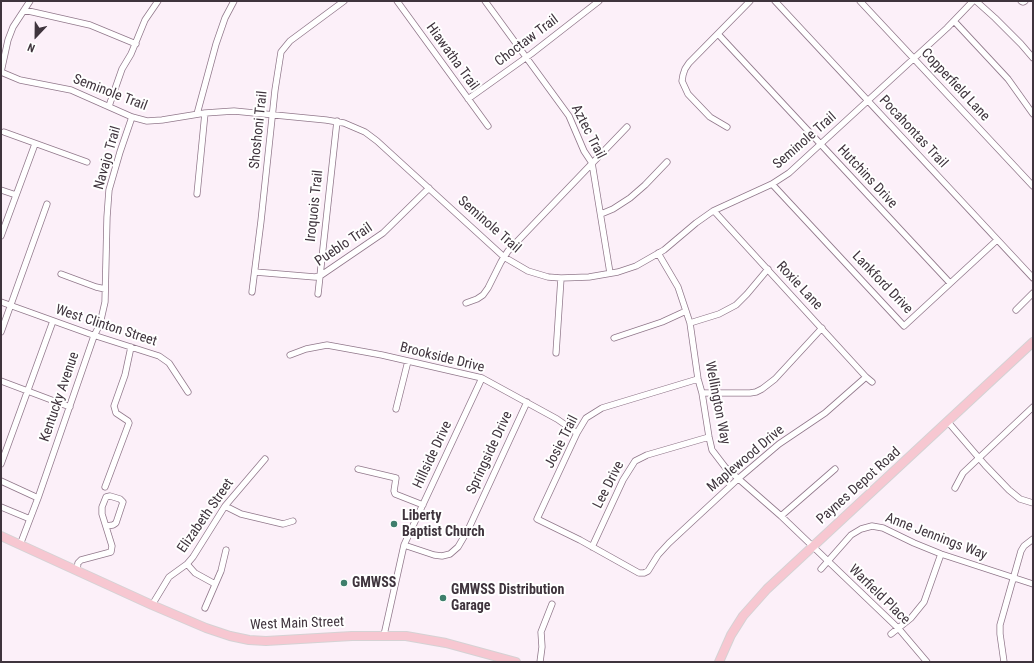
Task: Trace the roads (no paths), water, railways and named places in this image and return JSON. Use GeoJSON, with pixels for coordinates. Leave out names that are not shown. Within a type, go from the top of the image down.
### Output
{"type":"FeatureCollection","features":[{"type":"Feature","properties":{"kind":"main road","name":"Paynes Depot Road"},"geometry":{"type":"LineString","coordinates":[[719,662],[731,635],[748,609],[767,589],[1033,342]]}},
{"type":"Feature","properties":{"kind":"main road","name":"West Main Street"},"geometry":{"type":"LineString","coordinates":[[1,536],[152,604],[219,632],[249,640],[280,641],[384,635],[418,638],[446,643],[516,662]]}},
{"type":"Feature","properties":{"kind":"street"},"geometry":{"type":"LineString","coordinates":[[1,72],[8,40],[30,1]]}},
{"type":"Feature","properties":{"kind":"street"},"geometry":{"type":"LineString","coordinates":[[109,106],[122,69],[136,44],[145,20],[158,1]]}},
{"type":"Feature","properties":{"kind":"street"},"geometry":{"type":"LineString","coordinates":[[197,114],[216,44],[225,18],[234,1]]}},
{"type":"Feature","properties":{"kind":"street","name":"Shoshoni Trail"},"geometry":{"type":"LineString","coordinates":[[252,292],[272,114],[281,52],[290,41],[344,1]]}},
{"type":"Feature","properties":{"kind":"street","name":"Hiawatha Trail"},"geometry":{"type":"LineString","coordinates":[[397,1],[488,126]]}},
{"type":"Feature","properties":{"kind":"street","name":"Choctaw Trail"},"geometry":{"type":"LineString","coordinates":[[468,100],[599,1]]}},
{"type":"Feature","properties":{"kind":"street"},"geometry":{"type":"LineString","coordinates":[[727,126],[710,117],[688,94],[682,81],[684,69],[750,1]]}},
{"type":"Feature","properties":{"kind":"street","name":"Pocahontas Trail"},"geometry":{"type":"LineString","coordinates":[[775,1],[1033,278]]}},
{"type":"Feature","properties":{"kind":"street","name":"Copperfield Lane"},"geometry":{"type":"LineString","coordinates":[[860,1],[1033,186]]}},
{"type":"Feature","properties":{"kind":"street","name":"Seminole Trail"},"geometry":{"type":"LineString","coordinates":[[1,72],[27,82],[57,86],[71,90],[132,117],[147,121],[205,113],[234,111],[337,121],[365,132],[377,141],[504,257],[529,271],[548,276],[561,278],[588,277],[636,266],[664,250],[696,223],[714,211],[772,184],[794,169],[954,21],[973,1]]}},
{"type":"Feature","properties":{"kind":"street"},"geometry":{"type":"LineString","coordinates":[[976,1],[1000,23],[1033,58]]}},
{"type":"Feature","properties":{"kind":"street"},"geometry":{"type":"LineString","coordinates":[[1021,1],[1025,1]]}},
{"type":"Feature","properties":{"kind":"street","name":"Aztec Trail"},"geometry":{"type":"LineString","coordinates":[[487,2],[569,116],[584,151],[592,164],[610,273]]}},
{"type":"Feature","properties":{"kind":"street"},"geometry":{"type":"LineString","coordinates":[[24,10],[90,25],[136,44]]}},
{"type":"Feature","properties":{"kind":"street"},"geometry":{"type":"LineString","coordinates":[[954,21],[1008,79],[1033,114]]}},
{"type":"Feature","properties":{"kind":"street","name":"Hutchins Drive"},"geometry":{"type":"LineString","coordinates":[[718,34],[950,283]]}},
{"type":"Feature","properties":{"kind":"street"},"geometry":{"type":"LineString","coordinates":[[197,194],[205,113]]}},
{"type":"Feature","properties":{"kind":"street","name":"Navajo Trail"},"geometry":{"type":"LineString","coordinates":[[106,253],[109,190],[132,117]]}},
{"type":"Feature","properties":{"kind":"street","name":"Iroquois Trail"},"geometry":{"type":"LineString","coordinates":[[318,294],[337,121]]}},
{"type":"Feature","properties":{"kind":"street"},"geometry":{"type":"LineString","coordinates":[[466,303],[477,299],[486,291],[504,257],[627,127]]}},
{"type":"Feature","properties":{"kind":"street"},"geometry":{"type":"LineString","coordinates":[[4,132],[87,162]]}},
{"type":"Feature","properties":{"kind":"street"},"geometry":{"type":"LineString","coordinates":[[1,236],[35,144]]}},
{"type":"Feature","properties":{"kind":"street"},"geometry":{"type":"LineString","coordinates":[[601,214],[614,209],[630,198],[646,185],[667,162]]}},
{"type":"Feature","properties":{"kind":"street","name":"Lankford Drive"},"geometry":{"type":"LineString","coordinates":[[772,184],[904,326],[997,240]]}},
{"type":"Feature","properties":{"kind":"street","name":"Pueblo Trail"},"geometry":{"type":"LineString","coordinates":[[255,272],[315,277],[320,276],[383,233],[429,188]]}},
{"type":"Feature","properties":{"kind":"street"},"geometry":{"type":"LineString","coordinates":[[1,190],[16,195]]}},
{"type":"Feature","properties":{"kind":"street"},"geometry":{"type":"LineString","coordinates":[[1,332],[47,204]]}},
{"type":"Feature","properties":{"kind":"street","name":"Roxie Lane"},"geometry":{"type":"LineString","coordinates":[[714,211],[866,377]]}},
{"type":"Feature","properties":{"kind":"street","name":"Kentucky Avenue"},"geometry":{"type":"LineString","coordinates":[[20,545],[38,498],[94,336],[100,324],[105,302],[106,253]]}},
{"type":"Feature","properties":{"kind":"street","name":"Wellington Way"},"geometry":{"type":"LineString","coordinates":[[658,253],[678,287],[690,323],[698,379],[702,393],[712,450],[725,467],[781,516],[812,547]]}},
{"type":"Feature","properties":{"kind":"street"},"geometry":{"type":"LineString","coordinates":[[690,323],[719,314],[736,305],[768,269]]}},
{"type":"Feature","properties":{"kind":"street"},"geometry":{"type":"LineString","coordinates":[[60,274],[92,286],[105,289]]}},
{"type":"Feature","properties":{"kind":"street"},"geometry":{"type":"LineString","coordinates":[[556,353],[561,278]]}},
{"type":"Feature","properties":{"kind":"street"},"geometry":{"type":"LineString","coordinates":[[1016,310],[1033,292]]}},
{"type":"Feature","properties":{"kind":"street","name":"West Clinton Street"},"geometry":{"type":"LineString","coordinates":[[1,302],[94,336],[164,358],[188,392]]}},
{"type":"Feature","properties":{"kind":"street"},"geometry":{"type":"LineString","coordinates":[[614,338],[662,322],[686,311]]}},
{"type":"Feature","properties":{"kind":"street"},"geometry":{"type":"LineString","coordinates":[[1,464],[53,321]]}},
{"type":"Feature","properties":{"kind":"street"},"geometry":{"type":"LineString","coordinates":[[702,393],[750,393],[762,389],[775,379],[822,328]]}},
{"type":"Feature","properties":{"kind":"street","name":"Brookside Drive"},"geometry":{"type":"LineString","coordinates":[[290,355],[328,345],[482,378],[557,419],[577,433]]}},
{"type":"Feature","properties":{"kind":"street"},"geometry":{"type":"LineString","coordinates":[[105,487],[129,423],[116,413],[114,406],[125,375],[131,347]]}},
{"type":"Feature","properties":{"kind":"street"},"geometry":{"type":"LineString","coordinates":[[396,409],[408,361]]}},
{"type":"Feature","properties":{"kind":"street"},"geometry":{"type":"LineString","coordinates":[[866,377],[872,382]]}},
{"type":"Feature","properties":{"kind":"street","name":"Maplewood Drive"},"geometry":{"type":"LineString","coordinates":[[592,547],[639,573],[648,571],[658,555],[669,543],[739,478],[779,444],[825,413],[866,377]]}},
{"type":"Feature","properties":{"kind":"street","name":"Hillside Drive"},"geometry":{"type":"LineString","coordinates":[[384,635],[404,545],[482,378]]}},
{"type":"Feature","properties":{"kind":"street","name":"Josie Trail"},"geometry":{"type":"LineString","coordinates":[[592,547],[537,519],[577,433],[586,418],[602,408],[698,379]]}},
{"type":"Feature","properties":{"kind":"street"},"geometry":{"type":"LineString","coordinates":[[1,381],[70,407]]}},
{"type":"Feature","properties":{"kind":"street","name":"Springside Drive"},"geometry":{"type":"LineString","coordinates":[[404,545],[434,555],[442,556],[450,554],[458,547],[468,530],[526,402]]}},
{"type":"Feature","properties":{"kind":"street"},"geometry":{"type":"LineString","coordinates":[[956,488],[963,473],[1033,406]]}},
{"type":"Feature","properties":{"kind":"street"},"geometry":{"type":"LineString","coordinates":[[948,422],[1009,490],[1020,499],[1033,503]]}},
{"type":"Feature","properties":{"kind":"street","name":"Lee Drive"},"geometry":{"type":"LineString","coordinates":[[592,547],[623,480],[635,462],[647,455],[709,438]]}},
{"type":"Feature","properties":{"kind":"street","name":"Elizabeth Street"},"geometry":{"type":"LineString","coordinates":[[152,604],[169,576],[187,564],[197,551],[225,506],[265,459]]}},
{"type":"Feature","properties":{"kind":"street"},"geometry":{"type":"LineString","coordinates":[[358,469],[396,478],[395,494],[423,505]]}},
{"type":"Feature","properties":{"kind":"street"},"geometry":{"type":"LineString","coordinates":[[781,516],[835,469]]}},
{"type":"Feature","properties":{"kind":"street"},"geometry":{"type":"LineString","coordinates":[[1,481],[38,498]]}},
{"type":"Feature","properties":{"kind":"street"},"geometry":{"type":"LineString","coordinates":[[77,570],[78,563],[81,560],[112,552],[112,546],[102,514],[102,507],[106,497],[110,496],[120,499],[123,502],[116,523],[106,526]]}},
{"type":"Feature","properties":{"kind":"street"},"geometry":{"type":"LineString","coordinates":[[225,506],[241,514],[283,524],[293,521]]}},
{"type":"Feature","properties":{"kind":"street"},"geometry":{"type":"LineString","coordinates":[[1,507],[30,519]]}},
{"type":"Feature","properties":{"kind":"street","name":"Anne Jennings Way"},"geometry":{"type":"LineString","coordinates":[[821,569],[851,535],[861,529],[872,526],[880,527],[941,554],[1033,584]]}},
{"type":"Feature","properties":{"kind":"street"},"geometry":{"type":"LineString","coordinates":[[1004,662],[1000,625],[1021,551],[1033,538]]}},
{"type":"Feature","properties":{"kind":"street","name":"Warfield Place"},"geometry":{"type":"LineString","coordinates":[[812,547],[899,629],[927,662]]}},
{"type":"Feature","properties":{"kind":"street"},"geometry":{"type":"LineString","coordinates":[[205,608],[221,571],[226,550]]}},
{"type":"Feature","properties":{"kind":"street"},"geometry":{"type":"LineString","coordinates":[[892,634],[919,610],[924,602],[941,554]]}},
{"type":"Feature","properties":{"kind":"street"},"geometry":{"type":"LineString","coordinates":[[187,564],[195,573],[215,584]]}},
{"type":"Feature","properties":{"kind":"street"},"geometry":{"type":"LineString","coordinates":[[540,662],[542,647],[541,632],[552,604]]}},
{"type":"Feature","properties":{"kind":"place","name":"Liberty Baptist Church"},"geometry":{"type":"Point","coordinates":[394,524]}},
{"type":"Feature","properties":{"kind":"place","name":"GMWSS"},"geometry":{"type":"Point","coordinates":[344,583]}},
{"type":"Feature","properties":{"kind":"place","name":"GMWSS Distribution Garage"},"geometry":{"type":"Point","coordinates":[443,598]}}]}
